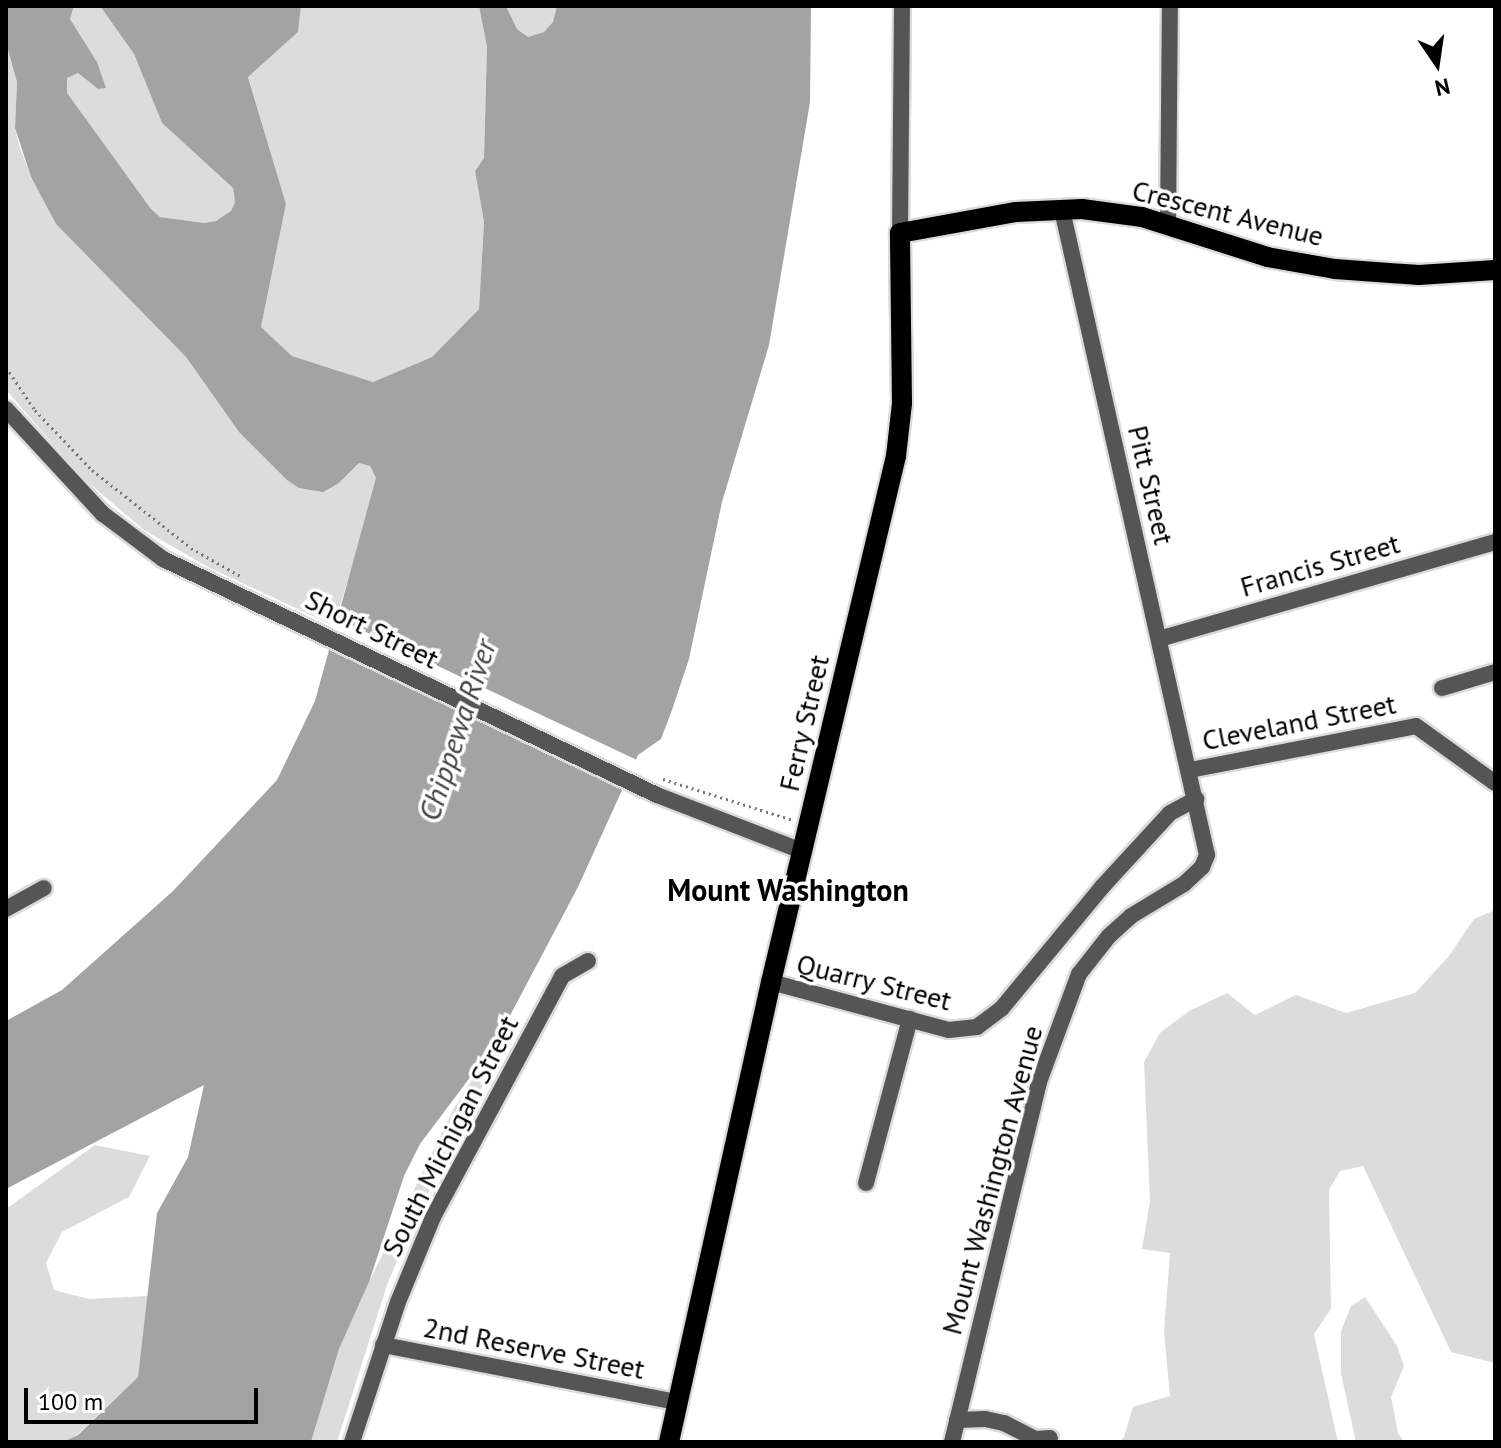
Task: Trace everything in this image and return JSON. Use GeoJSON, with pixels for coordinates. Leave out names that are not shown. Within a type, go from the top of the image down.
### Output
{"type":"FeatureCollection","features":[{"type":"Feature","properties":{"kind":"main road","name":"Crescent Avenue"},"geometry":{"type":"LineString","coordinates":[[900,233],[1016,212],[1105,211],[1168,224],[1267,257],[1335,269],[1419,275],[1495,270]]}},
{"type":"Feature","properties":{"kind":"main road","name":"Ferry Street"},"geometry":{"type":"LineString","coordinates":[[669,1442],[675,1402],[771,982],[898,442],[902,403],[900,233]]}},
{"type":"Feature","properties":{"kind":"street","name":"Ferry Street"},"geometry":{"type":"LineString","coordinates":[[900,233],[902,6]]}},
{"type":"Feature","properties":{"kind":"street"},"geometry":{"type":"LineString","coordinates":[[1168,224],[1170,6]]}},
{"type":"Feature","properties":{"kind":"street","name":"Pitt Street"},"geometry":{"type":"LineString","coordinates":[[1062,210],[1190,770]]}},
{"type":"Feature","properties":{"kind":"street","name":"Short Street"},"geometry":{"type":"LineString","coordinates":[[6,409],[103,514],[163,559],[802,851]]}},
{"type":"Feature","properties":{"kind":"street","name":"Francis Street"},"geometry":{"type":"LineString","coordinates":[[1159,639],[1495,542]]}},
{"type":"Feature","properties":{"kind":"street"},"geometry":{"type":"LineString","coordinates":[[1442,688],[1495,672]]}},
{"type":"Feature","properties":{"kind":"street","name":"Cleveland Street"},"geometry":{"type":"LineString","coordinates":[[1190,770],[1416,726],[1495,783]]}},
{"type":"Feature","properties":{"kind":"street","name":"Mount Washington Avenue"},"geometry":{"type":"LineString","coordinates":[[952,1442],[1039,1082],[1079,974],[1109,936],[1131,916],[1184,884],[1202,867],[1207,848],[1190,770]]}},
{"type":"Feature","properties":{"kind":"street","name":"Mount Washington Avenue"},"geometry":{"type":"LineString","coordinates":[[963,1030],[983,1024],[1002,1008],[1102,887],[1160,824],[1177,807],[1196,799]]}},
{"type":"Feature","properties":{"kind":"street"},"geometry":{"type":"LineString","coordinates":[[6,909],[44,888]]}},
{"type":"Feature","properties":{"kind":"street","name":"South Michigan Street"},"geometry":{"type":"LineString","coordinates":[[352,1442],[383,1345],[433,1217],[464,1152],[562,976],[588,961]]}},
{"type":"Feature","properties":{"kind":"street","name":"Quarry Street"},"geometry":{"type":"LineString","coordinates":[[771,982],[963,1030]]}},
{"type":"Feature","properties":{"kind":"street"},"geometry":{"type":"LineString","coordinates":[[866,1183],[910,1019]]}},
{"type":"Feature","properties":{"kind":"street","name":"2nd Reserve Street"},"geometry":{"type":"LineString","coordinates":[[383,1345],[675,1402]]}},
{"type":"Feature","properties":{"kind":"street"},"geometry":{"type":"LineString","coordinates":[[957,1420],[985,1419],[1004,1423],[1036,1439],[1050,1438]]}},
{"type":"Feature","properties":{"kind":"path"},"geometry":{"type":"LineString","coordinates":[[6,367],[35,410],[92,470],[191,548],[252,583]]}},
{"type":"Feature","properties":{"kind":"path"},"geometry":{"type":"LineString","coordinates":[[661,787],[809,824]]}},
{"type":"Feature","properties":{"kind":"shaded area"},"geometry":{"type":"Polygon","coordinates":[[[74,6],[100,6],[134,54],[162,123],[233,188],[235,202],[231,211],[216,221],[204,223],[160,217],[151,209],[66,93],[67,78],[78,73],[98,89],[97,62],[70,19],[74,6]]]}},
{"type":"Feature","properties":{"kind":"shaded area"},"geometry":{"type":"Polygon","coordinates":[[[301,6],[479,6],[487,46],[484,158],[475,171],[484,222],[479,309],[432,357],[373,382],[292,356],[261,327],[286,204],[248,76],[298,32],[301,6]]]}},
{"type":"Feature","properties":{"kind":"shaded area"},"geometry":{"type":"Polygon","coordinates":[[[506,6],[557,6],[554,22],[544,32],[528,37],[517,29],[506,6]]]}},
{"type":"Feature","properties":{"kind":"shaded area"},"geometry":{"type":"Polygon","coordinates":[[[6,43],[17,82],[15,128],[19,145],[31,177],[56,224],[186,357],[239,432],[339,483],[359,463],[370,466],[376,478],[375,491],[334,626],[206,566],[144,530],[83,478],[6,390],[6,43]]]}},
{"type":"Feature","properties":{"kind":"shaded area"},"geometry":{"type":"Polygon","coordinates":[[[1495,910],[1495,1363],[1451,1352],[1363,1166],[1340,1171],[1329,1190],[1331,1309],[1314,1334],[1338,1442],[1119,1442],[1124,1437],[1133,1407],[1170,1396],[1164,1332],[1170,1253],[1142,1249],[1150,1201],[1144,1062],[1160,1033],[1189,1011],[1227,993],[1255,1015],[1296,995],[1346,1013],[1415,993],[1449,956],[1474,919],[1495,910]]]}},
{"type":"Feature","properties":{"kind":"shaded area"},"geometry":{"type":"Polygon","coordinates":[[[495,1044],[498,1055],[416,1217],[387,1285],[337,1442],[311,1442],[339,1349],[369,1282],[454,1108],[495,1044]]]}},
{"type":"Feature","properties":{"kind":"shaded area"},"geometry":{"type":"Polygon","coordinates":[[[95,1145],[150,1156],[129,1197],[62,1232],[46,1263],[54,1290],[89,1299],[148,1296],[138,1377],[77,1435],[62,1442],[6,1442],[6,1209],[95,1145]]]}},
{"type":"Feature","properties":{"kind":"shaded area"},"geometry":{"type":"Polygon","coordinates":[[[1365,1297],[1397,1346],[1404,1366],[1391,1397],[1398,1433],[1404,1442],[1356,1442],[1341,1374],[1341,1331],[1351,1306],[1365,1297]]]}},
{"type":"Feature","properties":{"kind":"water","name":"Chippewa River"},"geometry":{"type":"Polygon","coordinates":[[[6,6],[74,6],[70,19],[97,62],[106,88],[98,89],[78,73],[67,78],[67,93],[151,209],[160,217],[204,223],[216,221],[231,211],[235,202],[233,188],[162,123],[134,54],[100,6],[301,6],[298,32],[248,77],[286,204],[261,327],[292,356],[373,382],[432,357],[479,309],[484,222],[475,171],[484,158],[487,47],[479,6],[506,6],[517,29],[528,37],[544,32],[553,22],[557,6],[811,6],[810,102],[769,345],[722,502],[689,659],[672,710],[661,739],[638,755],[578,887],[495,1044],[420,1144],[404,1176],[369,1282],[339,1349],[311,1442],[62,1442],[78,1435],[138,1377],[157,1213],[188,1157],[204,1085],[6,1189],[6,1021],[62,990],[173,891],[277,780],[315,701],[376,478],[370,466],[359,463],[339,483],[323,492],[299,488],[287,480],[239,432],[186,357],[56,224],[31,177],[15,128],[17,82],[6,43],[6,6]]]}},
{"type":"Feature","properties":{"kind":"pier"},"geometry":{"type":"Polygon","coordinates":[[[332,616],[639,761],[626,790],[324,647],[332,616]]]}},
{"type":"Feature","properties":{"kind":"district","name":"Mount Washington"},"geometry":{"type":"Point","coordinates":[788,890]}}]}
